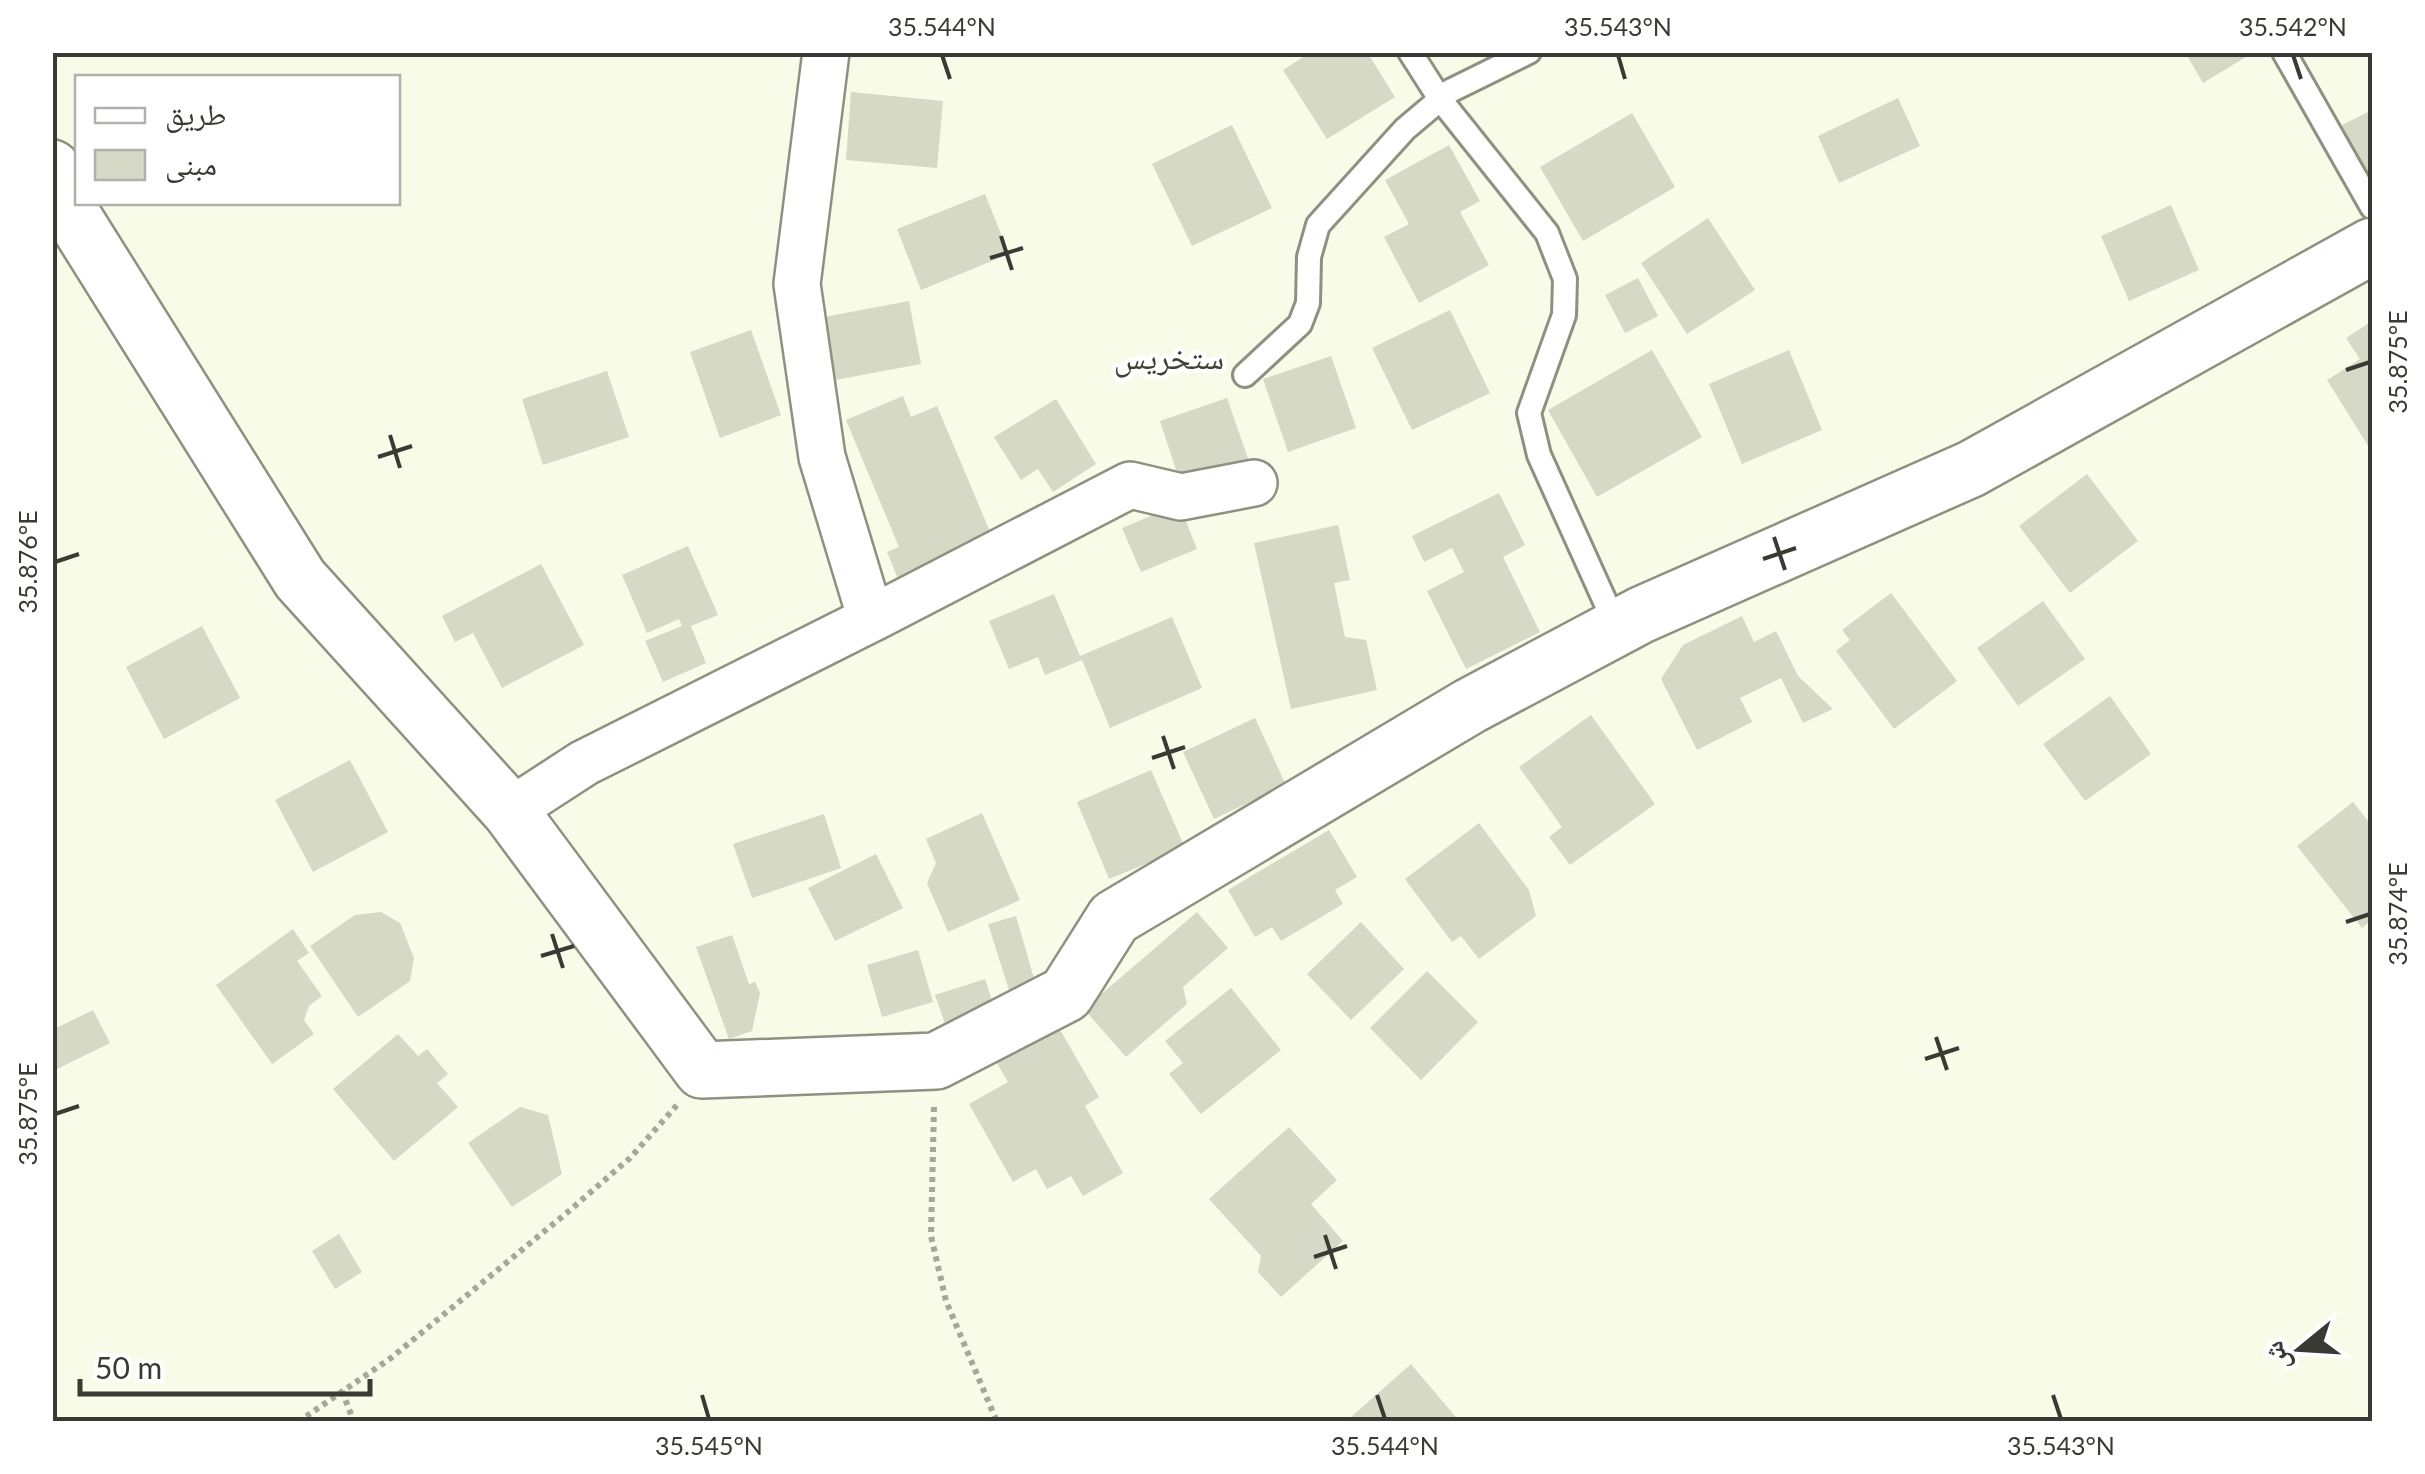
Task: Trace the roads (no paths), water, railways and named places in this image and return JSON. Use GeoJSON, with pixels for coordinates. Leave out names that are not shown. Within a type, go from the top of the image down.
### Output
{"type":"FeatureCollection","features":[{"type":"Feature","properties":{"kind":"street"},"geometry":{"type":"LineString","coordinates":[[826,52],[796,284],[822,457],[871,619]]}},
{"type":"Feature","properties":{"kind":"street"},"geometry":{"type":"LineString","coordinates":[[52,168],[69,210],[300,578],[510,811],[702,1070],[936,1060],[1066,994],[1114,918],[1470,706],[1617,628],[1971,468],[2372,246]]}},
{"type":"Feature","properties":{"kind":"street"},"geometry":{"type":"LineString","coordinates":[[510,811],[584,763],[1130,486],[1181,497],[1254,483]]}},
{"type":"Feature","properties":{"kind":"lane"},"geometry":{"type":"LineString","coordinates":[[1410,52],[1440,99],[1547,233],[1565,279],[1564,315],[1529,413],[1539,456],[1617,628]]}},
{"type":"Feature","properties":{"kind":"lane"},"geometry":{"type":"LineString","coordinates":[[1245,375],[1300,324],[1308,303],[1309,257],[1318,225],[1405,129],[1440,99],[1529,52]]}},
{"type":"Feature","properties":{"kind":"lane"},"geometry":{"type":"LineString","coordinates":[[2284,52],[2372,207]]}},
{"type":"Feature","properties":{"kind":"district","name":"ستخريس"},"geometry":{"type":"Point","coordinates":[1169,356]}}]}
